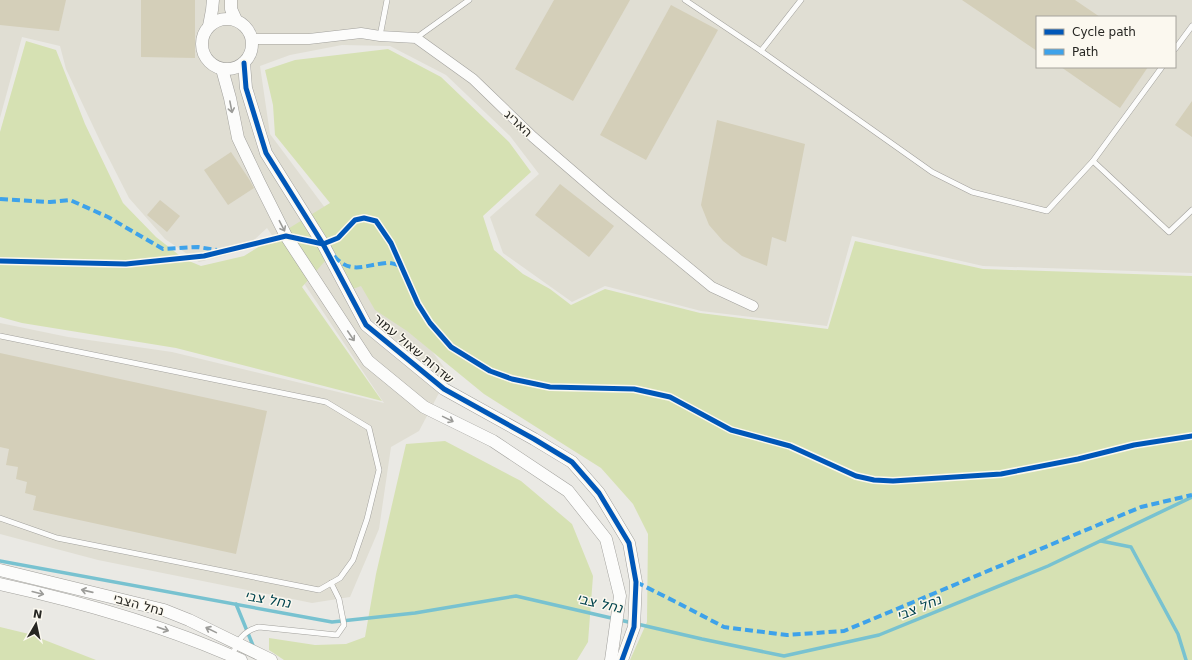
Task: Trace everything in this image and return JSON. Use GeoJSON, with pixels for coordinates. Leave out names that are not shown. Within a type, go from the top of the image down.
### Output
{"type":"FeatureCollection","features":[{"type":"Feature","properties":{"kind":"street"},"geometry":{"type":"LineString","coordinates":[[209,26],[213,0]]}},
{"type":"Feature","properties":{"kind":"street"},"geometry":{"type":"LineString","coordinates":[[230,0],[231,9],[236,20]]}},
{"type":"Feature","properties":{"kind":"street"},"geometry":{"type":"LineString","coordinates":[[228,18],[236,20],[249,31],[252,39],[251,52],[244,63],[230,70],[214,66],[207,61],[203,53],[201,45],[202,36],[209,26],[220,19],[228,18]]}},
{"type":"Feature","properties":{"kind":"street"},"geometry":{"type":"LineString","coordinates":[[252,39],[309,39],[361,34],[416,38]]}},
{"type":"Feature","properties":{"kind":"street","name":"האריג"},"geometry":{"type":"LineString","coordinates":[[416,38],[473,79],[533,137],[598,194],[712,287],[753,306]]}},
{"type":"Feature","properties":{"kind":"street","name":"שדרות שאול עמור"},"geometry":{"type":"LineString","coordinates":[[244,63],[246,88],[266,153],[323,244],[366,324],[444,388],[572,462],[599,493],[630,543],[636,582],[634,627],[622,660]]}},
{"type":"Feature","properties":{"kind":"street"},"geometry":{"type":"LineString","coordinates":[[222,69],[230,98],[238,138],[253,170],[286,236],[368,361],[424,407],[493,441],[568,491],[606,539],[620,596],[611,660]]}},
{"type":"Feature","properties":{"kind":"street","name":"נחל הצבי"},"geometry":{"type":"LineString","coordinates":[[0,570],[164,610],[189,620],[271,660]]}},
{"type":"Feature","properties":{"kind":"street","name":"נחל הצבי"},"geometry":{"type":"LineString","coordinates":[[0,584],[128,617],[169,631],[237,658]]}},
{"type":"Feature","properties":{"kind":"lane"},"geometry":{"type":"LineString","coordinates":[[380,36],[387,0]]}},
{"type":"Feature","properties":{"kind":"lane"},"geometry":{"type":"LineString","coordinates":[[416,38],[469,0]]}},
{"type":"Feature","properties":{"kind":"lane"},"geometry":{"type":"LineString","coordinates":[[685,0],[761,51],[932,172],[972,192],[1047,211],[1093,160],[1161,68]]}},
{"type":"Feature","properties":{"kind":"lane"},"geometry":{"type":"LineString","coordinates":[[761,51],[801,0]]}},
{"type":"Feature","properties":{"kind":"lane"},"geometry":{"type":"LineString","coordinates":[[1176,48],[1192,26]]}},
{"type":"Feature","properties":{"kind":"lane"},"geometry":{"type":"LineString","coordinates":[[1093,160],[1169,232],[1192,210]]}},
{"type":"Feature","properties":{"kind":"lane"},"geometry":{"type":"LineString","coordinates":[[0,336],[326,402],[369,428],[379,470],[367,519],[353,560],[340,578],[319,590],[57,538],[0,518]]}},
{"type":"Feature","properties":{"kind":"lane"},"geometry":{"type":"LineString","coordinates":[[237,658],[237,643],[246,632],[259,627],[337,634],[344,625],[339,599],[331,583]]}},
{"type":"Feature","properties":{"kind":"shaded area"},"geometry":{"type":"Polygon","coordinates":[[[0,0],[1192,0],[1192,273],[983,266],[852,236],[827,326],[701,311],[605,286],[572,302],[503,253],[490,217],[539,174],[510,136],[446,75],[390,46],[342,45],[290,55],[260,66],[270,134],[449,374],[419,431],[391,447],[379,529],[350,597],[312,603],[98,560],[0,534],[0,323],[68,337],[172,352],[384,403],[267,228],[242,251],[199,262],[165,239],[129,198],[66,69],[60,46],[22,37],[0,118],[0,0]]]}},
{"type":"Feature","properties":{"kind":"green space"},"geometry":{"type":"Polygon","coordinates":[[[26,41],[56,50],[85,124],[123,203],[156,237],[184,259],[201,266],[244,256],[330,203],[275,135],[273,105],[265,70],[295,60],[388,49],[441,77],[509,142],[531,172],[483,216],[494,250],[523,274],[550,289],[571,305],[605,289],[700,313],[828,329],[855,241],[983,269],[1192,276],[1192,660],[630,660],[647,622],[648,534],[633,504],[601,468],[484,394],[407,331],[375,310],[361,286],[353,289],[326,260],[302,287],[382,401],[176,348],[22,323],[0,317],[0,132],[26,41]]]}},
{"type":"Feature","properties":{"kind":"green space"},"geometry":{"type":"Polygon","coordinates":[[[445,441],[521,481],[572,524],[593,576],[588,642],[577,660],[284,660],[269,650],[269,638],[315,645],[346,644],[365,637],[376,574],[406,444],[445,441]]]}},
{"type":"Feature","properties":{"kind":"green space"},"geometry":{"type":"Polygon","coordinates":[[[0,627],[29,634],[96,660],[0,660],[0,627]]]}},
{"type":"Feature","properties":{"kind":"building"},"geometry":{"type":"Polygon","coordinates":[[[0,0],[66,0],[59,31],[0,25],[0,0]]]}},
{"type":"Feature","properties":{"kind":"building"},"geometry":{"type":"Polygon","coordinates":[[[141,0],[195,0],[195,58],[141,57],[141,0]]]}},
{"type":"Feature","properties":{"kind":"building"},"geometry":{"type":"Polygon","coordinates":[[[554,0],[630,0],[573,101],[515,69],[554,0]]]}},
{"type":"Feature","properties":{"kind":"building"},"geometry":{"type":"Polygon","coordinates":[[[962,0],[1075,0],[1099,16],[1036,16],[1036,50],[962,0]]]}},
{"type":"Feature","properties":{"kind":"building"},"geometry":{"type":"Polygon","coordinates":[[[671,5],[718,30],[646,160],[600,135],[671,5]]]}},
{"type":"Feature","properties":{"kind":"building"},"geometry":{"type":"Polygon","coordinates":[[[1062,68],[1147,68],[1120,108],[1062,68]]]}},
{"type":"Feature","properties":{"kind":"building"},"geometry":{"type":"Polygon","coordinates":[[[1192,101],[1192,137],[1175,125],[1192,101]]]}},
{"type":"Feature","properties":{"kind":"building"},"geometry":{"type":"Polygon","coordinates":[[[717,120],[805,144],[786,242],[772,237],[767,266],[742,256],[723,241],[709,225],[701,205],[717,120]]]}},
{"type":"Feature","properties":{"kind":"building"},"geometry":{"type":"Polygon","coordinates":[[[231,152],[254,188],[228,205],[204,170],[231,152]]]}},
{"type":"Feature","properties":{"kind":"building"},"geometry":{"type":"Polygon","coordinates":[[[560,184],[614,226],[589,257],[535,215],[560,184]]]}},
{"type":"Feature","properties":{"kind":"building"},"geometry":{"type":"Polygon","coordinates":[[[160,200],[180,216],[167,232],[147,215],[160,200]]]}},
{"type":"Feature","properties":{"kind":"building"},"geometry":{"type":"Polygon","coordinates":[[[0,353],[267,411],[236,554],[33,510],[36,496],[25,493],[27,482],[16,479],[18,467],[6,465],[9,449],[0,447],[0,353]]]}},
{"type":"Feature","properties":{"kind":"waterway","name":"נחל צבי"},"geometry":{"type":"LineString","coordinates":[[0,561],[332,622],[415,613],[516,596],[702,639],[784,656],[879,635],[1048,566],[1192,497]]}},
{"type":"Feature","properties":{"kind":"waterway"},"geometry":{"type":"LineString","coordinates":[[1101,541],[1131,547],[1178,634],[1186,660]]}},
{"type":"Feature","properties":{"kind":"waterway"},"geometry":{"type":"LineString","coordinates":[[236,604],[254,648]]}},
{"type":"Feature","properties":{"kind":"marked path"},"geometry":{"type":"LineString","coordinates":[[0,199],[50,202],[70,200],[108,217],[163,249],[198,247],[217,250]]}},
{"type":"Feature","properties":{"kind":"marked path"},"geometry":{"type":"LineString","coordinates":[[334,256],[340,262],[352,267],[364,267],[388,263],[401,266]]}},
{"type":"Feature","properties":{"kind":"marked path"},"geometry":{"type":"LineString","coordinates":[[636,582],[724,627],[787,635],[844,631],[1141,507],[1192,495]]}},
{"type":"Feature","properties":{"kind":"cycle path"},"geometry":{"type":"LineString","coordinates":[[244,63],[246,88],[266,153],[323,244],[366,325],[444,389],[572,462],[599,493],[629,543],[636,582],[634,627],[622,660]]}},
{"type":"Feature","properties":{"kind":"cycle path"},"geometry":{"type":"LineString","coordinates":[[0,261],[126,264],[204,256],[286,236],[323,244],[338,238],[355,220],[364,218],[376,221],[391,243],[418,304],[430,323],[451,347],[490,371],[512,379],[550,387],[634,389],[670,397],[731,430],[790,446],[856,476],[874,480],[893,481],[1001,474],[1078,459],[1134,445],[1192,436]]}}]}
